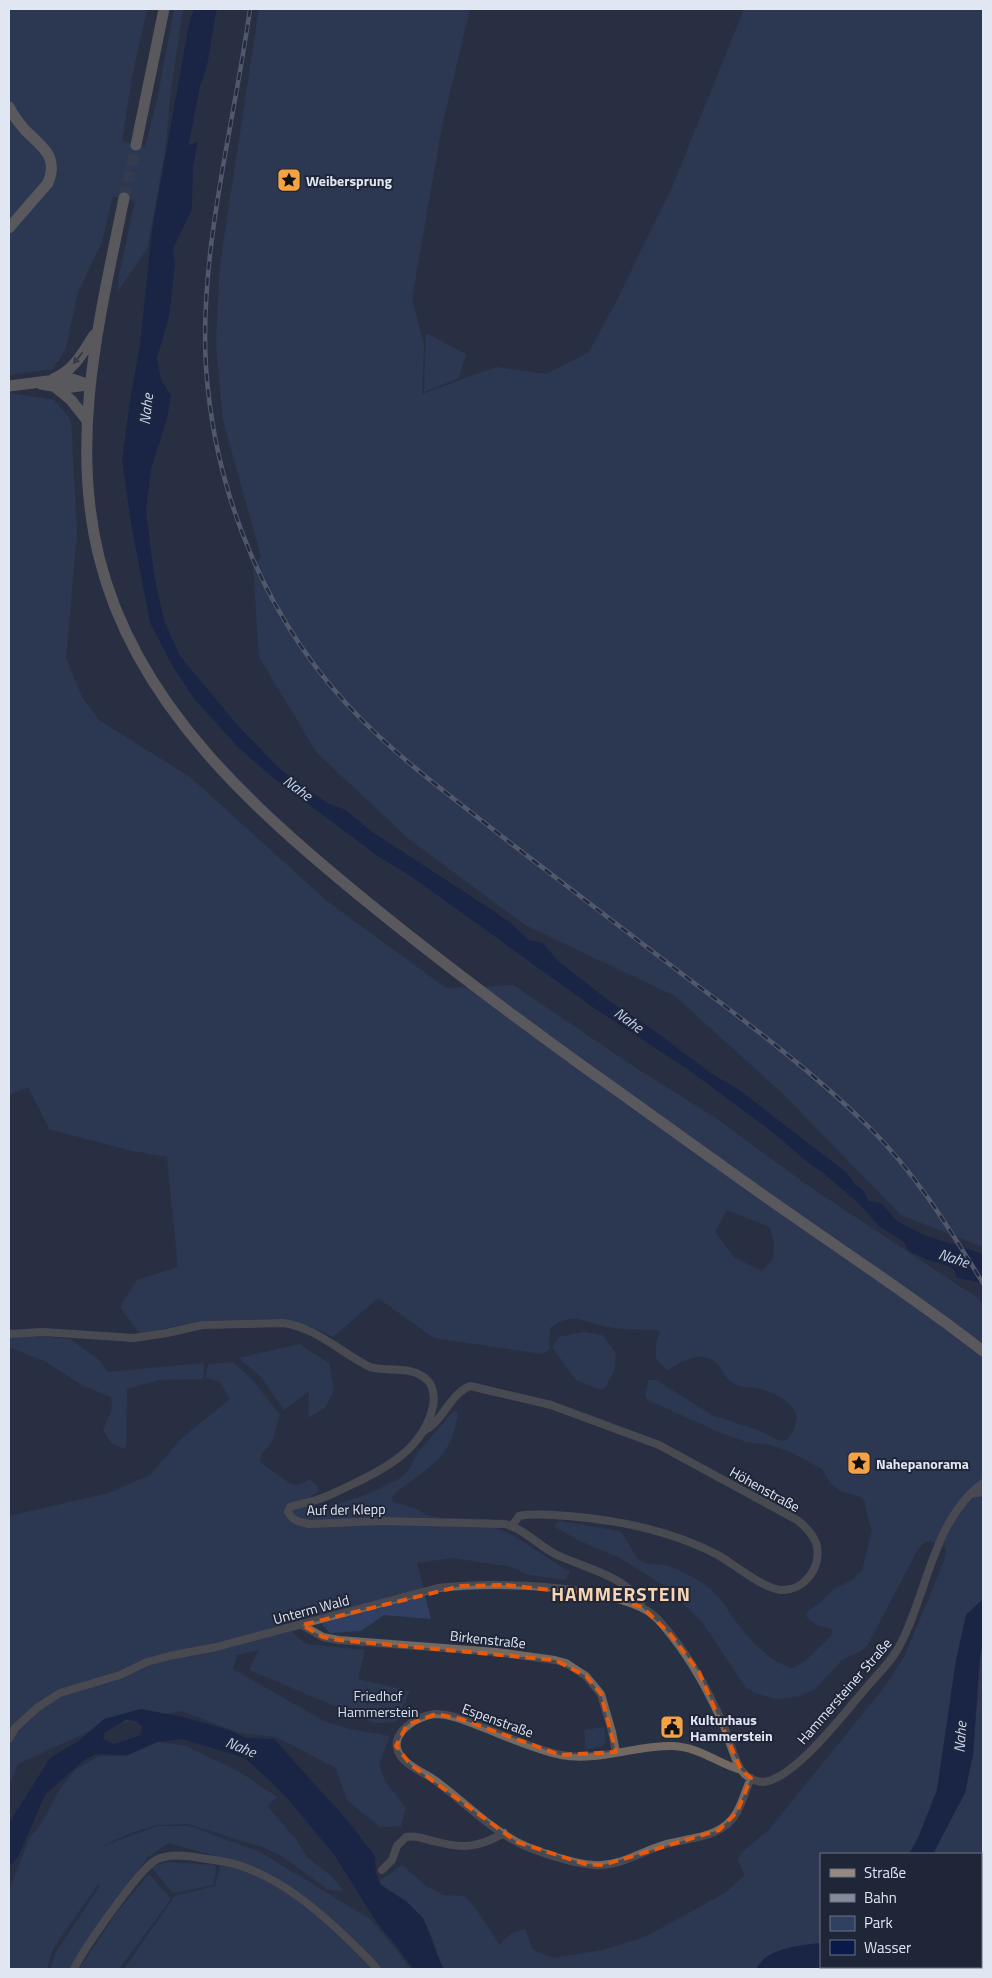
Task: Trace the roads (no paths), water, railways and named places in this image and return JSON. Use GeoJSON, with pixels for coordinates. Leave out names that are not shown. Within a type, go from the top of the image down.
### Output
{"type":"FeatureCollection","features":[{"type":"Feature","properties":{"kind":"main road"},"geometry":{"type":"LineString","coordinates":[[136,146],[164,9]]}},
{"type":"Feature","properties":{"kind":"main road"},"geometry":{"type":"LineString","coordinates":[[9,107],[23,128],[45,149],[52,164],[48,183],[9,228]]}},
{"type":"Feature","properties":{"kind":"main road"},"geometry":{"type":"LineString","coordinates":[[124,198],[89,385],[86,419],[88,504],[98,555],[112,602],[130,644],[158,690],[188,732],[212,760],[270,818],[408,935],[513,1015],[983,1351]]}},
{"type":"Feature","properties":{"kind":"main road"},"geometry":{"type":"LineString","coordinates":[[53,383],[76,362],[98,330]]}},
{"type":"Feature","properties":{"kind":"main road"},"geometry":{"type":"LineString","coordinates":[[9,386],[37,383],[89,385]]}},
{"type":"Feature","properties":{"kind":"main road"},"geometry":{"type":"LineString","coordinates":[[53,383],[71,400],[86,419]]}},
{"type":"Feature","properties":{"kind":"street","name":"Auf der Klepp"},"geometry":{"type":"LineString","coordinates":[[9,1334],[36,1332],[134,1338],[213,1324],[283,1323],[312,1332],[370,1367],[379,1370],[392,1369],[421,1375],[430,1384],[434,1401],[424,1431],[415,1444],[391,1464],[327,1496],[290,1507],[289,1516],[298,1522],[309,1524],[400,1521],[441,1523],[498,1522],[512,1526]]}},
{"type":"Feature","properties":{"kind":"street","name":"Auf der Klepp"},"geometry":{"type":"LineString","coordinates":[[424,1431],[433,1426],[459,1393],[470,1386]]}},
{"type":"Feature","properties":{"kind":"street","name":"Höhenstraße"},"geometry":{"type":"LineString","coordinates":[[470,1386],[551,1405],[659,1445],[679,1455],[804,1526],[816,1543],[817,1561],[810,1577],[804,1583],[780,1590],[764,1584],[701,1547],[648,1529],[582,1518],[528,1514],[518,1516],[512,1526]]}},
{"type":"Feature","properties":{"kind":"street","name":"Hammersteiner Straße"},"geometry":{"type":"LineString","coordinates":[[751,1778],[764,1782],[771,1779],[794,1765],[814,1749],[892,1657],[904,1638],[950,1522],[970,1494],[983,1483]]}},
{"type":"Feature","properties":{"kind":"street"},"geometry":{"type":"LineString","coordinates":[[970,1494],[983,1492]]}},
{"type":"Feature","properties":{"kind":"street"},"geometry":{"type":"LineString","coordinates":[[512,1526],[555,1554],[603,1573],[613,1579],[637,1598],[642,1607],[661,1623],[699,1672],[716,1707],[741,1770]]}},
{"type":"Feature","properties":{"kind":"street","name":"Unterm Wald"},"geometry":{"type":"LineString","coordinates":[[9,1739],[15,1728],[38,1707],[60,1693],[120,1675],[147,1662],[216,1647],[438,1588],[506,1585],[570,1590],[605,1596],[642,1607]]}},
{"type":"Feature","properties":{"kind":"street","name":"Birkenstraße"},"geometry":{"type":"LineString","coordinates":[[302,1625],[323,1637],[339,1640],[496,1652],[566,1663],[586,1676],[601,1694],[616,1752]]}},
{"type":"Feature","properties":{"kind":"street","name":"Espenstraße"},"geometry":{"type":"LineString","coordinates":[[504,1833],[403,1759],[396,1746],[398,1738],[407,1725],[428,1715],[446,1715],[560,1755],[588,1756],[651,1747],[681,1747],[702,1752],[741,1770],[751,1778]]}},
{"type":"Feature","properties":{"kind":"street"},"geometry":{"type":"LineString","coordinates":[[382,1870],[392,1860],[397,1846],[406,1837],[421,1838],[453,1846],[472,1847],[489,1842],[504,1833],[531,1848],[585,1864],[612,1864],[664,1844],[719,1830],[730,1822],[737,1812],[751,1778]]}},
{"type":"Feature","properties":{"kind":"street"},"geometry":{"type":"LineString","coordinates":[[74,1969],[111,1912],[146,1869],[155,1860],[175,1855],[238,1865],[268,1878],[326,1918],[377,1969]]}},
{"type":"Feature","properties":{"kind":"water"},"geometry":{"type":"Polygon","coordinates":[[[194,9],[217,9],[204,74],[201,83],[188,86],[183,117],[183,148],[198,141],[193,167],[192,209],[173,249],[175,265],[169,317],[157,358],[161,380],[171,395],[167,419],[151,469],[146,510],[154,575],[164,620],[180,656],[240,728],[281,770],[327,803],[346,810],[371,831],[511,923],[529,940],[543,943],[557,960],[608,1000],[648,1026],[712,1074],[738,1089],[847,1173],[855,1185],[862,1189],[869,1201],[881,1203],[897,1221],[924,1235],[983,1254],[983,1283],[957,1278],[954,1270],[949,1266],[927,1260],[908,1250],[904,1242],[880,1227],[858,1203],[775,1134],[690,1071],[594,1008],[409,875],[379,857],[272,777],[239,748],[195,700],[173,667],[150,623],[131,523],[122,460],[140,344],[152,230],[189,24],[194,9]]]}},
{"type":"Feature","properties":{"kind":"water"},"geometry":{"type":"Polygon","coordinates":[[[983,1599],[983,1642],[980,1658],[973,1755],[965,1793],[934,1853],[910,1853],[918,1838],[937,1790],[956,1660],[966,1615],[983,1599]]]}},
{"type":"Feature","properties":{"kind":"water"},"geometry":{"type":"Polygon","coordinates":[[[141,1709],[183,1717],[229,1730],[246,1738],[274,1739],[347,1820],[375,1856],[376,1873],[381,1885],[406,1901],[423,1918],[443,1969],[413,1969],[377,1923],[335,1856],[288,1799],[245,1758],[182,1739],[157,1742],[127,1755],[96,1754],[83,1761],[45,1795],[18,1857],[9,1867],[9,1823],[50,1758],[80,1740],[104,1719],[141,1709]],[[126,1720],[105,1732],[103,1739],[114,1744],[141,1735],[142,1726],[136,1721],[126,1720]]]}},
{"type":"Feature","properties":{"kind":"water"},"geometry":{"type":"Polygon","coordinates":[[[820,1943],[820,1968],[831,1968],[757,1969],[767,1956],[795,1947],[820,1943]]]}},
{"type":"Feature","properties":{"kind":"waterway","name":"Nahe"},"geometry":{"type":"LineString","coordinates":[[179,155],[196,67]]}},
{"type":"Feature","properties":{"kind":"tunnel"},"geometry":{"type":"LineString","coordinates":[[124,198],[136,145]]}},
{"type":"Feature","properties":{"kind":"railway"},"geometry":{"type":"LineString","coordinates":[[250,9],[213,233],[205,323],[206,367],[211,416],[221,465],[235,512],[252,558],[274,602],[300,644],[329,684],[362,720],[396,752],[504,838],[782,1051],[827,1088],[870,1128],[917,1183],[983,1283]]}},
{"type":"Feature","properties":{"kind":"place","name":"Weibersprung"},"geometry":{"type":"Point","coordinates":[289,180]}},
{"type":"Feature","properties":{"kind":"place","name":"Nahepanorama"},"geometry":{"type":"Point","coordinates":[859,1463]}},
{"type":"Feature","properties":{"kind":"place","name":"Kulturhaus Hammerstein"},"geometry":{"type":"Point","coordinates":[672,1727]}},
{"type":"Feature","properties":{"kind":"district","name":"HAMMERSTEIN"},"geometry":{"type":"Point","coordinates":[621,1593]}},
{"type":"Feature","properties":{"kind":"park label","name":"Friedhof Hammerstein"},"geometry":{"type":"Point","coordinates":[378,1704]}}]}
